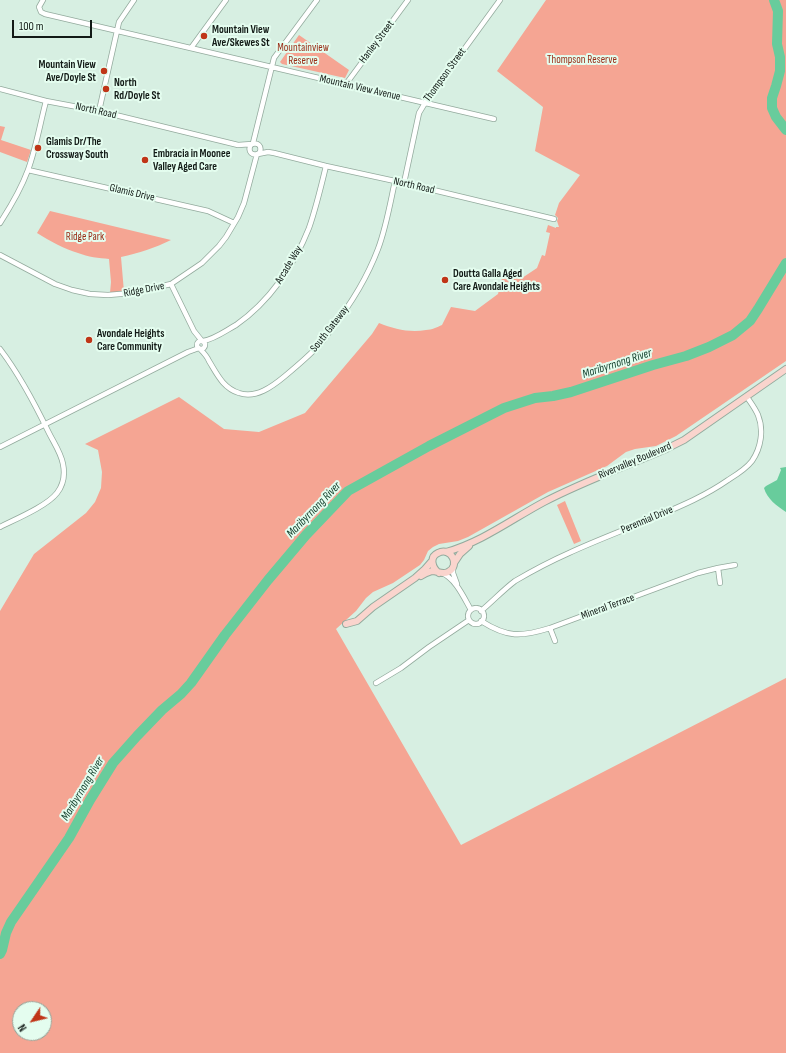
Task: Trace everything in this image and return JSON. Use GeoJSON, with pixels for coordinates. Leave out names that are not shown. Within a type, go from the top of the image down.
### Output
{"type":"FeatureCollection","features":[{"type":"Feature","properties":{"kind":"street","name":"Mountain View Avenue"},"geometry":{"type":"LineString","coordinates":[[43,0],[40,4],[40,10],[45,14],[494,119]]}},
{"type":"Feature","properties":{"kind":"street"},"geometry":{"type":"LineString","coordinates":[[99,111],[119,22],[134,0]]}},
{"type":"Feature","properties":{"kind":"street"},"geometry":{"type":"LineString","coordinates":[[191,48],[226,0]]}},
{"type":"Feature","properties":{"kind":"street"},"geometry":{"type":"LineString","coordinates":[[257,130],[257,138],[260,146],[254,153],[249,148],[253,144],[257,130],[274,58],[317,0]]}},
{"type":"Feature","properties":{"kind":"street","name":"Hanley Street"},"geometry":{"type":"LineString","coordinates":[[346,84],[408,0]]}},
{"type":"Feature","properties":{"kind":"street","name":"Thompson Street"},"geometry":{"type":"LineString","coordinates":[[404,183],[420,113],[425,103],[500,0]]}},
{"type":"Feature","properties":{"kind":"street","name":"North Road"},"geometry":{"type":"LineString","coordinates":[[0,89],[46,101],[99,111],[238,145],[254,153],[274,153],[554,219]]}},
{"type":"Feature","properties":{"kind":"street"},"geometry":{"type":"LineString","coordinates":[[0,223],[18,192],[28,170],[46,101]]}},
{"type":"Feature","properties":{"kind":"street","name":"North Road"},"geometry":{"type":"LineString","coordinates":[[238,145],[255,143],[274,153]]}},
{"type":"Feature","properties":{"kind":"street","name":"Ridge Drive"},"geometry":{"type":"LineString","coordinates":[[0,255],[56,284],[72,290],[90,294],[132,294],[171,284],[198,266],[226,237],[244,203],[253,167],[254,153]]}},
{"type":"Feature","properties":{"kind":"street","name":"Arcade Way"},"geometry":{"type":"LineString","coordinates":[[0,447],[188,352],[233,326],[254,311],[275,288],[294,259],[301,245],[309,228],[326,166]]}},
{"type":"Feature","properties":{"kind":"street","name":"Glamis Drive"},"geometry":{"type":"LineString","coordinates":[[28,170],[208,211],[234,223]]}},
{"type":"Feature","properties":{"kind":"street","name":"South Gateway"},"geometry":{"type":"LineString","coordinates":[[171,284],[219,378],[228,388],[241,394],[256,394],[264,391],[307,357],[320,344],[346,310],[366,275],[378,249],[386,225],[395,182]]}},
{"type":"Feature","properties":{"kind":"street"},"geometry":{"type":"LineString","coordinates":[[0,349],[18,374],[45,424],[61,458],[64,477],[58,492],[45,504],[0,527]]}},
{"type":"Feature","properties":{"kind":"street","name":"Rivervalley Boulevard"},"geometry":{"type":"LineString","coordinates":[[446,552],[460,548],[477,540],[559,495],[684,440],[786,369]]}},
{"type":"Feature","properties":{"kind":"street","name":"Perennial Drive"},"geometry":{"type":"LineString","coordinates":[[481,611],[501,592],[524,576],[567,554],[695,500],[723,484],[741,471],[754,458],[761,436],[758,415],[747,397]]}},
{"type":"Feature","properties":{"kind":"street","name":"Rivervalley Boulevard"},"geometry":{"type":"LineString","coordinates":[[454,565],[460,554],[477,540]]}},
{"type":"Feature","properties":{"kind":"street"},"geometry":{"type":"LineString","coordinates":[[346,624],[357,621],[373,606],[415,578],[426,569],[433,557],[442,551],[452,556],[454,565],[453,573],[460,591]]}},
{"type":"Feature","properties":{"kind":"street"},"geometry":{"type":"LineString","coordinates":[[432,561],[434,568],[450,577],[471,610]]}},
{"type":"Feature","properties":{"kind":"street"},"geometry":{"type":"LineString","coordinates":[[415,578],[431,572],[449,572],[454,565]]}},
{"type":"Feature","properties":{"kind":"street","name":"Mineral Terrace"},"geometry":{"type":"LineString","coordinates":[[481,622],[505,633],[520,635],[533,633],[698,573],[735,565]]}},
{"type":"Feature","properties":{"kind":"street"},"geometry":{"type":"LineString","coordinates":[[718,568],[720,582]]}},
{"type":"Feature","properties":{"kind":"street"},"geometry":{"type":"LineString","coordinates":[[476,609],[481,611],[483,616],[481,622],[474,624],[469,620],[468,615],[471,610],[476,609]]}},
{"type":"Feature","properties":{"kind":"street"},"geometry":{"type":"LineString","coordinates":[[376,682],[401,668],[469,620]]}},
{"type":"Feature","properties":{"kind":"street"},"geometry":{"type":"LineString","coordinates":[[550,628],[555,642]]}},
{"type":"Feature","properties":{"kind":"green space","name":"Thompson Reserve"},"geometry":{"type":"Polygon","coordinates":[[[546,0],[786,0],[786,361],[676,436],[656,446],[626,452],[607,466],[548,492],[468,537],[458,541],[439,544],[433,547],[428,551],[420,565],[393,583],[373,592],[366,598],[356,611],[336,629],[461,845],[786,678],[786,1053],[0,1053],[0,611],[34,554],[86,513],[95,502],[101,488],[102,472],[98,450],[85,444],[179,397],[224,429],[259,432],[305,413],[372,334],[379,323],[396,329],[408,331],[432,329],[442,325],[451,307],[475,311],[498,294],[503,274],[522,278],[537,268],[542,255],[545,256],[550,233],[546,232],[548,225],[556,228],[559,227],[557,221],[558,218],[555,215],[559,203],[580,175],[535,151],[543,107],[497,71],[546,0]]]}},
{"type":"Feature","properties":{"kind":"green space","name":"Mountainview Reserve"},"geometry":{"type":"Polygon","coordinates":[[[299,35],[349,70],[345,78],[282,64],[280,62],[299,35]]]}},
{"type":"Feature","properties":{"kind":"green space"},"geometry":{"type":"Polygon","coordinates":[[[0,126],[5,127],[1,140],[31,150],[27,162],[0,152],[0,126]]]}},
{"type":"Feature","properties":{"kind":"green space","name":"Ridge Park"},"geometry":{"type":"Polygon","coordinates":[[[50,211],[171,240],[147,250],[121,257],[124,292],[110,293],[111,282],[109,259],[73,251],[37,233],[50,211]]]}},
{"type":"Feature","properties":{"kind":"green space"},"geometry":{"type":"Polygon","coordinates":[[[565,501],[581,541],[574,544],[557,505],[565,501]]]}},
{"type":"Feature","properties":{"kind":"shaded area"},"geometry":{"type":"Polygon","coordinates":[[[786,467],[786,512],[770,499],[764,488],[777,480],[781,470],[780,468],[786,467]]]}},
{"type":"Feature","properties":{"kind":"waterway","name":"Maribyrnong River"},"geometry":{"type":"LineString","coordinates":[[774,0],[778,11],[777,44],[780,57],[780,71],[772,98],[772,108],[776,117],[786,130]]}},
{"type":"Feature","properties":{"kind":"waterway","name":"Maribyrnong River"},"geometry":{"type":"LineString","coordinates":[[0,954],[11,922],[69,838],[113,763],[162,710],[181,694],[191,683],[225,635],[268,580],[306,535],[348,491],[429,446],[504,408],[535,398],[571,392],[653,365],[686,356],[733,335],[750,321],[786,263]]}},
{"type":"Feature","properties":{"kind":"place","name":"Mountain View Ave/Skewes St"},"geometry":{"type":"Point","coordinates":[204,36]}},
{"type":"Feature","properties":{"kind":"place","name":"Mountain View Ave/Doyle St"},"geometry":{"type":"Point","coordinates":[104,71]}},
{"type":"Feature","properties":{"kind":"place","name":"North Rd/Doyle St"},"geometry":{"type":"Point","coordinates":[106,89]}},
{"type":"Feature","properties":{"kind":"place","name":"Glamis Dr/The Crossway South"},"geometry":{"type":"Point","coordinates":[38,148]}},
{"type":"Feature","properties":{"kind":"place","name":"Embracia in Moonee Valley Aged Care"},"geometry":{"type":"Point","coordinates":[145,160]}},
{"type":"Feature","properties":{"kind":"place","name":"Doutta Galla Aged Care Avondale Heights"},"geometry":{"type":"Point","coordinates":[445,280]}},
{"type":"Feature","properties":{"kind":"place","name":"Avondale Heights Care Community"},"geometry":{"type":"Point","coordinates":[89,340]}}]}
